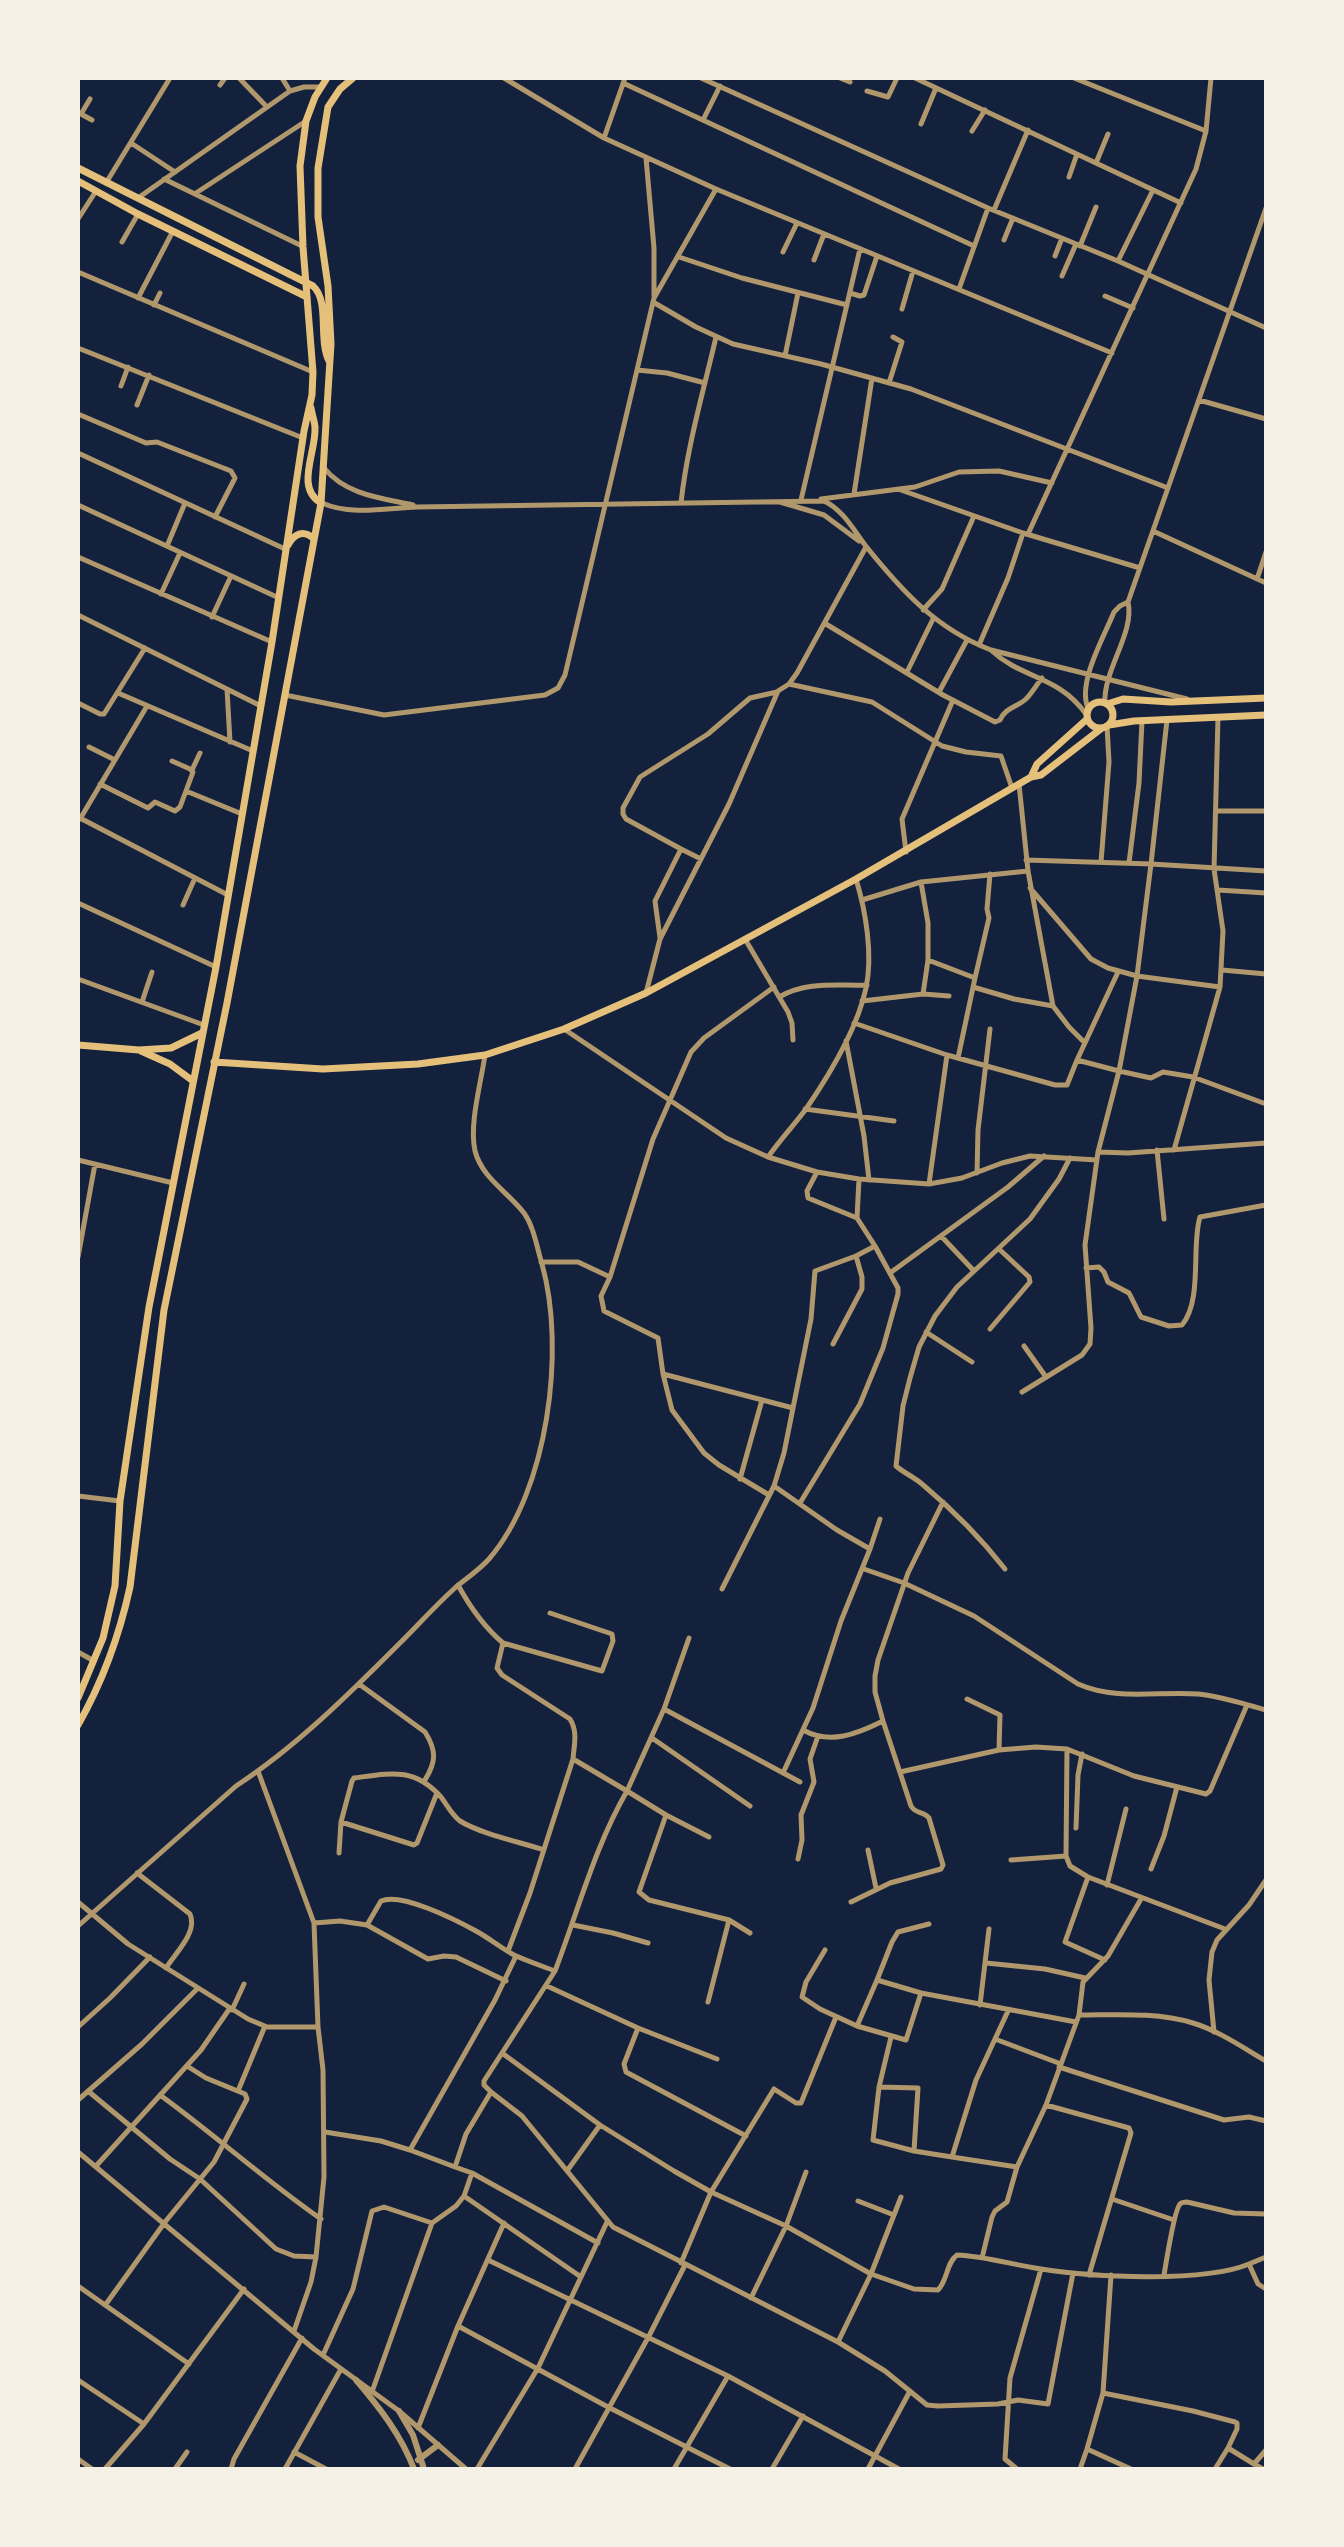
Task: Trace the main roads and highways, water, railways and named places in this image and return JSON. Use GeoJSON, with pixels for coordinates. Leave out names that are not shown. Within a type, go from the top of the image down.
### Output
{"type":"FeatureCollection","features":[{"type":"Feature","properties":{"kind":"main road"},"geometry":{"type":"LineString","coordinates":[[78,1725],[95,1695],[116,1643],[130,1587],[136,1527],[130,1502],[149,1307],[216,967],[262,707],[310,406],[313,372],[300,166],[306,121],[327,78]]}},
{"type":"Feature","properties":{"kind":"main road"},"geometry":{"type":"LineString","coordinates":[[78,1698],[95,1662],[115,1586],[118,1527],[130,1502],[164,1310],[321,503],[330,363],[329,296],[318,217],[318,168],[328,107],[340,89],[353,78]]}},
{"type":"Feature","properties":{"kind":"main road"},"geometry":{"type":"LineString","coordinates":[[78,168],[318,290],[323,344],[330,363]]}},
{"type":"Feature","properties":{"kind":"main road"},"geometry":{"type":"LineString","coordinates":[[78,181],[307,297]]}},
{"type":"Feature","properties":{"kind":"main road"},"geometry":{"type":"LineString","coordinates":[[310,406],[315,428],[307,487],[313,498],[321,503]]}},
{"type":"Feature","properties":{"kind":"main road"},"geometry":{"type":"LineString","coordinates":[[285,549],[299,533],[314,539]]}},
{"type":"Feature","properties":{"kind":"main road"},"geometry":{"type":"LineString","coordinates":[[1031,777],[1037,764],[1098,702],[1123,699],[1156,702],[1266,698]]}},
{"type":"Feature","properties":{"kind":"main road"},"geometry":{"type":"LineString","coordinates":[[214,1062],[330,1069],[418,1064],[485,1055],[564,1029],[646,993],[906,852],[1031,777],[1041,775],[1106,726],[1113,714],[1106,703]]}},
{"type":"Feature","properties":{"kind":"main road"},"geometry":{"type":"LineString","coordinates":[[1087,714],[1093,726],[1142,720],[1266,715]]}},
{"type":"Feature","properties":{"kind":"main road"},"geometry":{"type":"LineString","coordinates":[[78,1045],[139,1050],[177,1046],[203,1029]]}},
{"type":"Feature","properties":{"kind":"main road"},"geometry":{"type":"LineString","coordinates":[[139,1050],[170,1064],[193,1081]]}},
{"type":"Feature","properties":{"kind":"main road"},"geometry":{"type":"LineString","coordinates":[[118,1527],[125,1531],[136,1527]]}}]}
